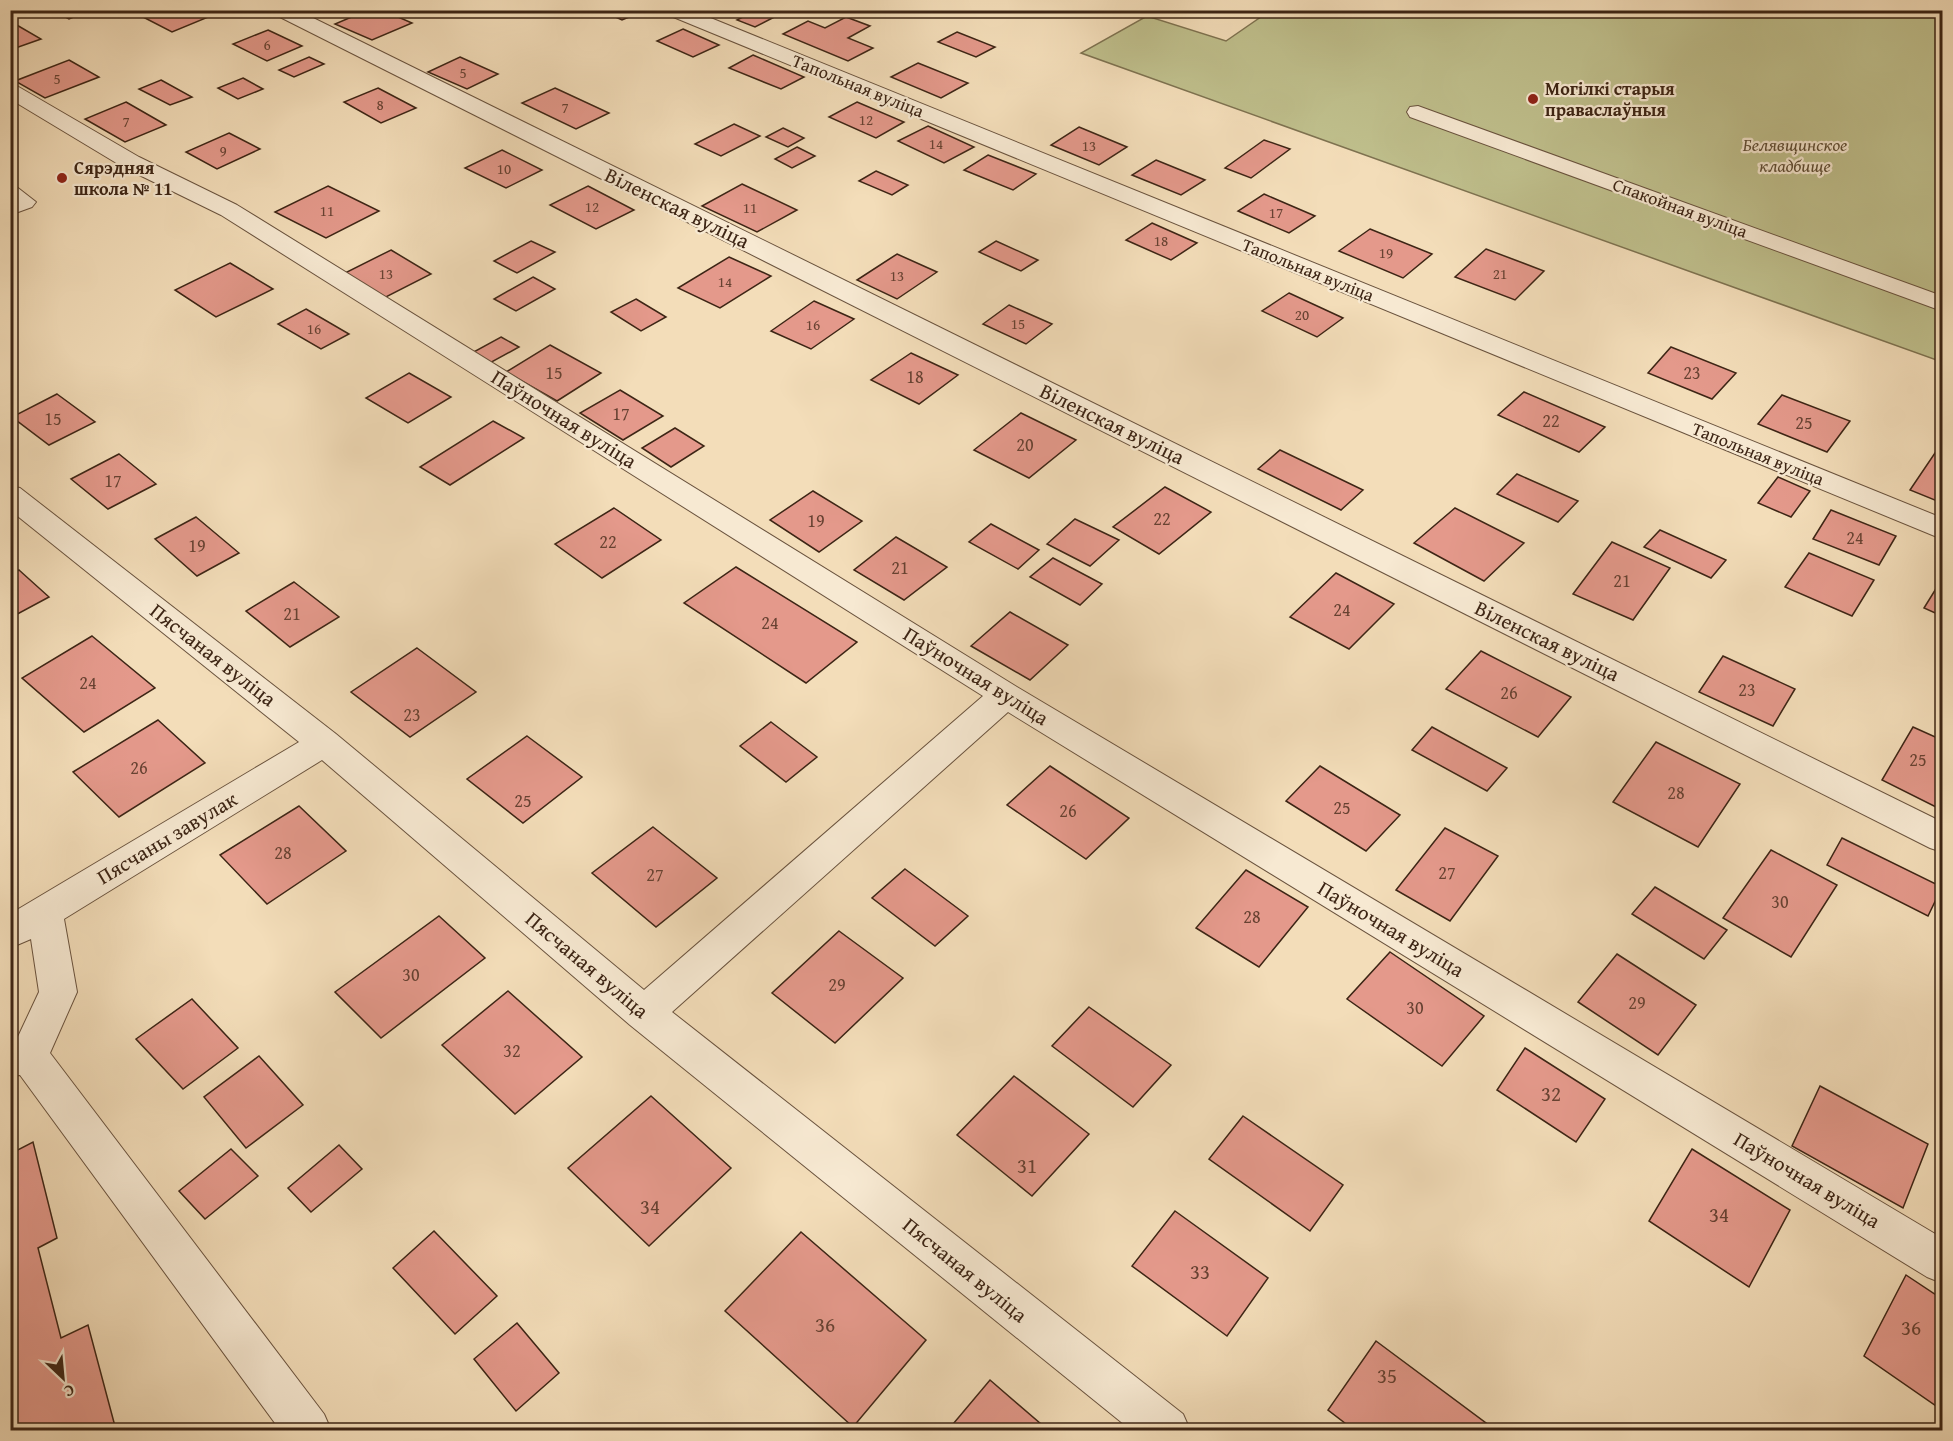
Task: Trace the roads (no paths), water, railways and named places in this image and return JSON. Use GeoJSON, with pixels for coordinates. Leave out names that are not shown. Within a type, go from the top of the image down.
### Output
{"type":"FeatureCollection","features":[{"type":"Feature","properties":{"kind":"street","name":"Віленская вуліца"},"geometry":{"type":"LineString","coordinates":[[281,10],[1942,838]]}},
{"type":"Feature","properties":{"kind":"street","name":"Тапольная вуліца"},"geometry":{"type":"LineString","coordinates":[[673,10],[1942,529]]}},
{"type":"Feature","properties":{"kind":"street","name":"Паўночная вуліца"},"geometry":{"type":"LineString","coordinates":[[10,90],[131,162],[230,210],[1006,695],[1942,1262]]}},
{"type":"Feature","properties":{"kind":"street","name":"Спакойная вуліца"},"geometry":{"type":"LineString","coordinates":[[1418,112],[1942,304]]}},
{"type":"Feature","properties":{"kind":"street"},"geometry":{"type":"LineString","coordinates":[[10,193],[24,202],[10,208]]}},
{"type":"Feature","properties":{"kind":"street","name":"Пясчаная вуліца"},"geometry":{"type":"LineString","coordinates":[[10,495],[324,742],[644,1013],[1167,1431]]}},
{"type":"Feature","properties":{"kind":"street"},"geometry":{"type":"LineString","coordinates":[[644,1013],[1006,695]]}},
{"type":"Feature","properties":{"kind":"street","name":"Пясчаны завулак"},"geometry":{"type":"LineString","coordinates":[[10,933],[324,742]]}},
{"type":"Feature","properties":{"kind":"street"},"geometry":{"type":"LineString","coordinates":[[45,912],[58,992],[20,1057],[308,1431]]}},
{"type":"Feature","properties":{"kind":"place","name":"Могілкі старыя праваслаўныя"},"geometry":{"type":"Point","coordinates":[1533,99]}},
{"type":"Feature","properties":{"kind":"place","name":"Сярэдняя школа № 11"},"geometry":{"type":"Point","coordinates":[62,178]}},
{"type":"Feature","properties":{"kind":"park label","name":"Белявщинское кладбище"},"geometry":{"type":"Point","coordinates":[1795,155]}}]}
